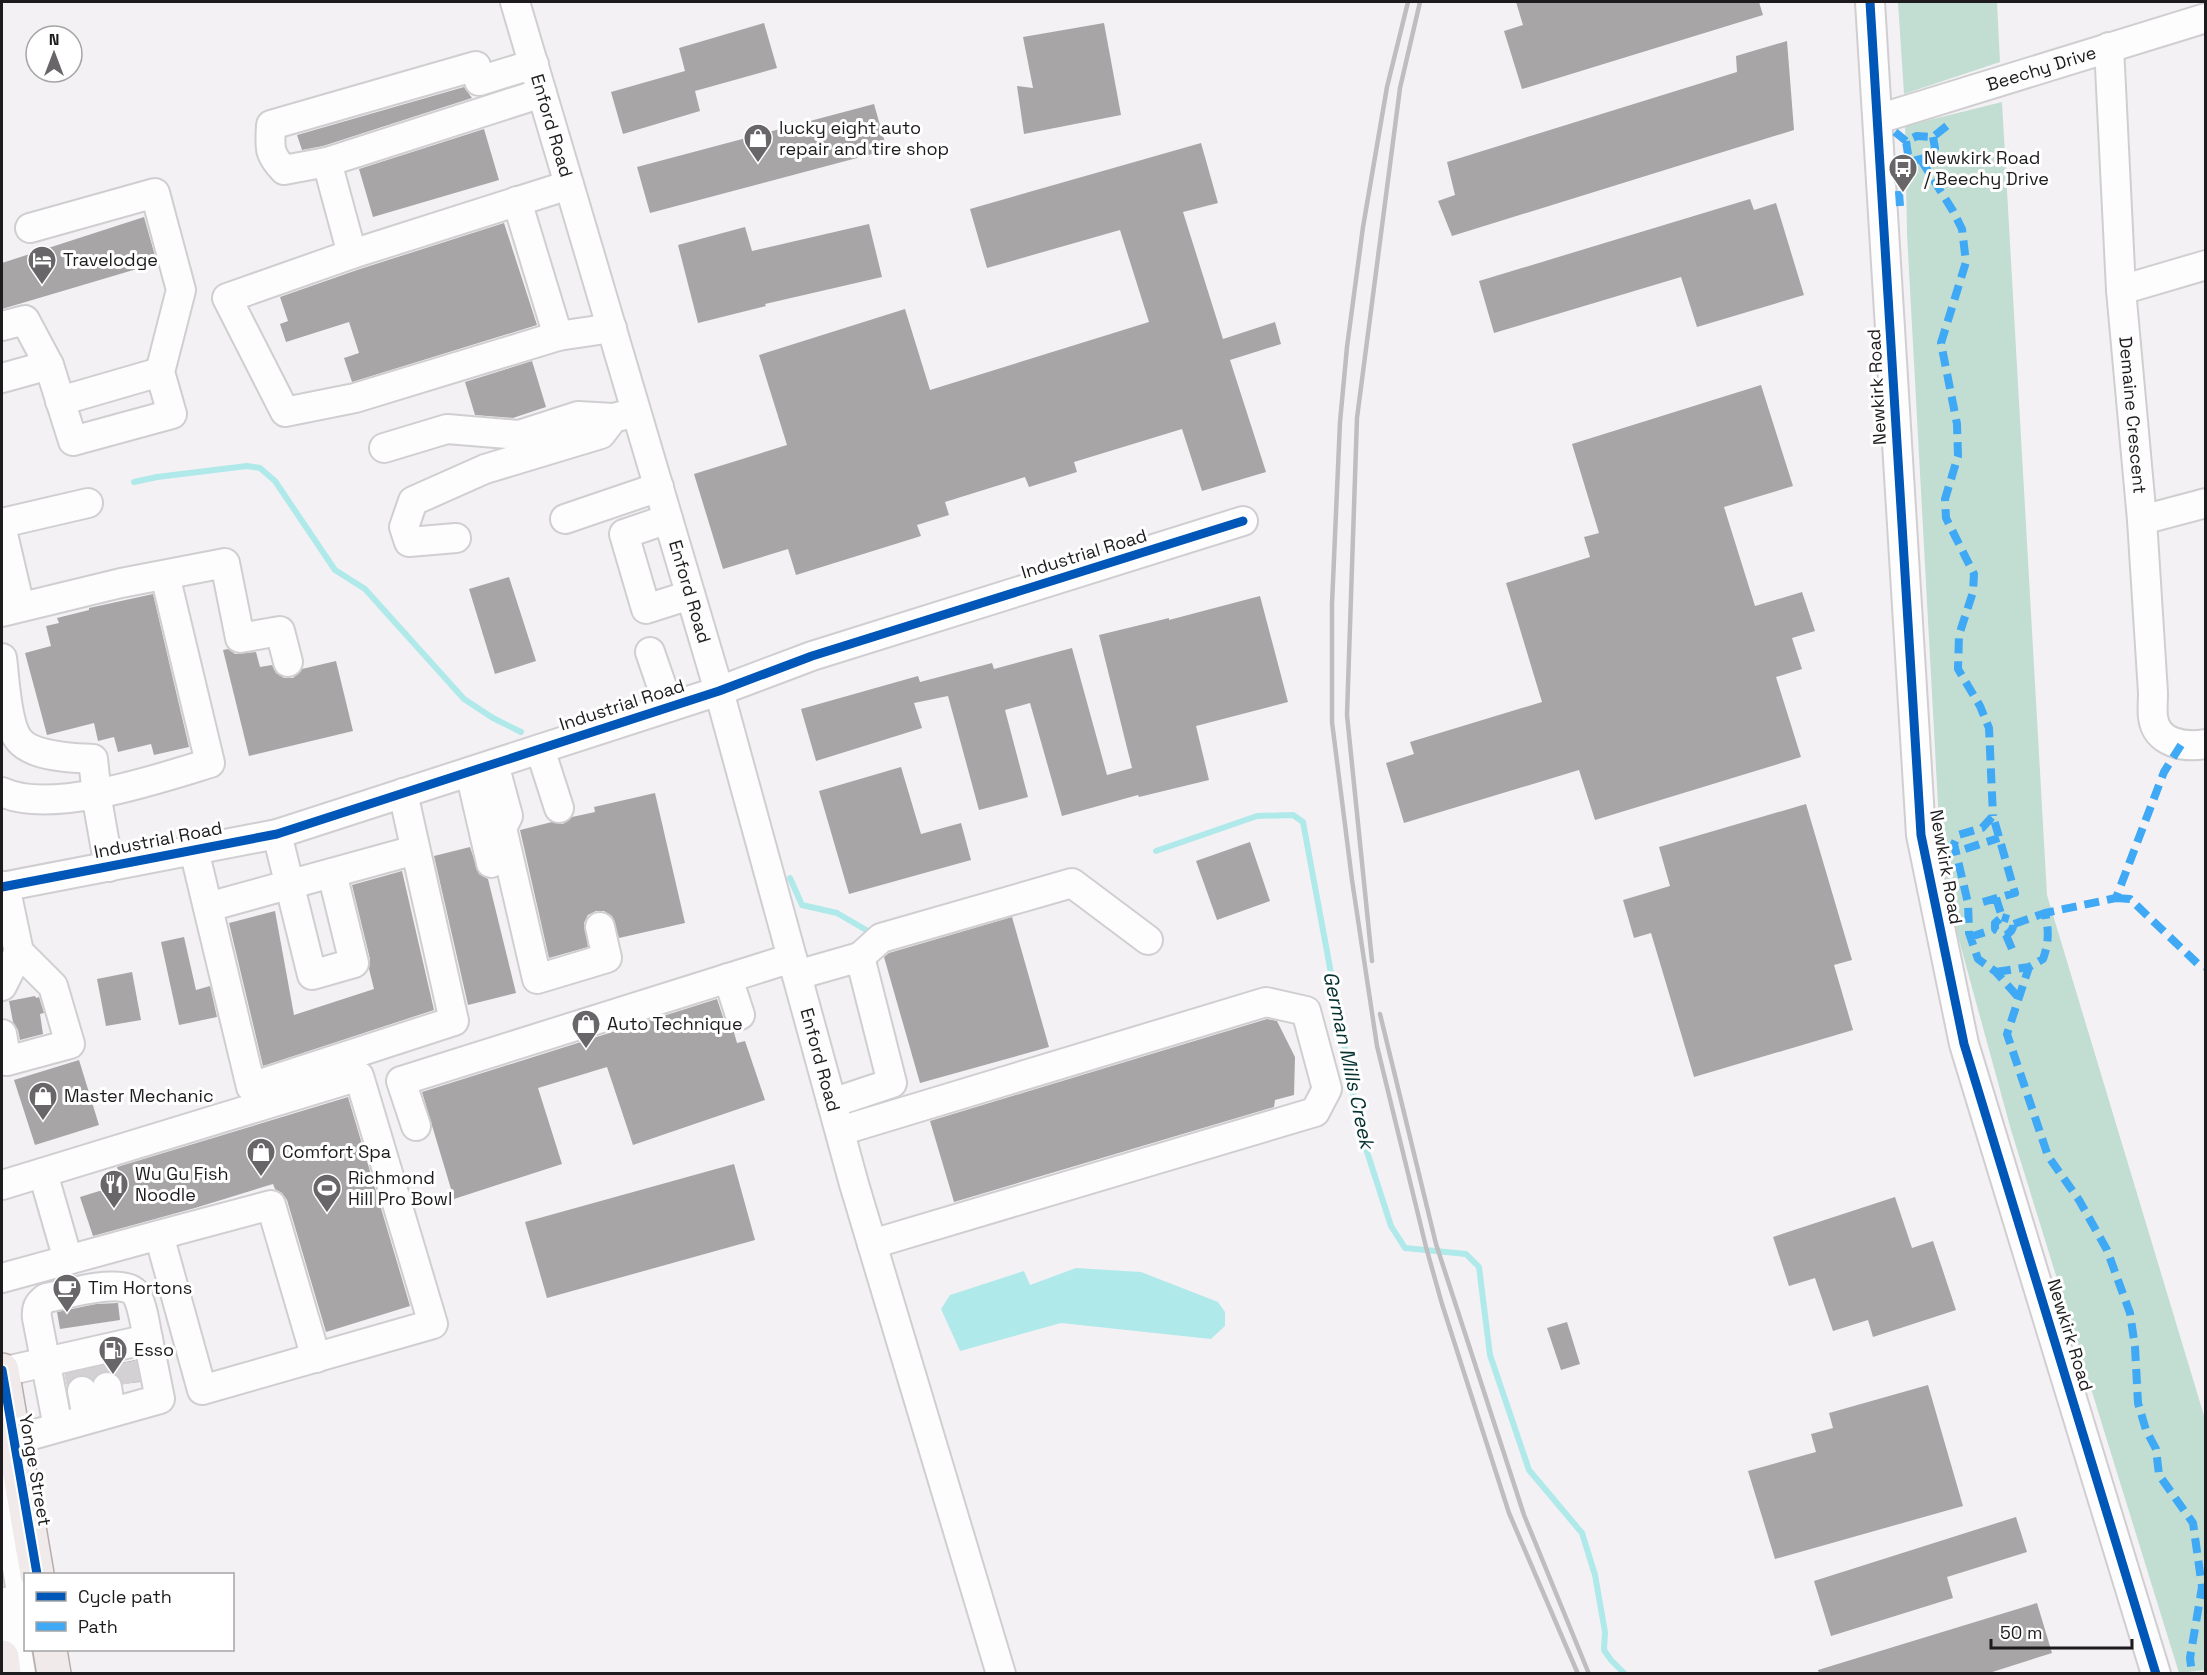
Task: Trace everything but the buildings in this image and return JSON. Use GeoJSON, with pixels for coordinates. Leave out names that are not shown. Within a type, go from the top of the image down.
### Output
{"type":"FeatureCollection","features":[{"type":"Feature","properties":{"kind":"main road","name":"Yonge Street"},"geometry":{"type":"LineString","coordinates":[[2,1371],[37,1573]]}},
{"type":"Feature","properties":{"kind":"main road"},"geometry":{"type":"LineString","coordinates":[[50,1651],[54,1674]]}},
{"type":"Feature","properties":{"kind":"main road"},"geometry":{"type":"LineString","coordinates":[[2,1657],[4,1674]]}},
{"type":"Feature","properties":{"kind":"street","name":"Enford Road"},"geometry":{"type":"LineString","coordinates":[[515,2],[612,328],[624,415],[658,487],[668,519],[719,691],[854,1184],[1001,1674]]}},
{"type":"Feature","properties":{"kind":"street","name":"Newkirk Road"},"geometry":{"type":"LineString","coordinates":[[1870,2],[1921,835],[1964,1044],[2156,1674]]}},
{"type":"Feature","properties":{"kind":"street","name":"Beechy Drive"},"geometry":{"type":"LineString","coordinates":[[1878,118],[2205,18]]}},
{"type":"Feature","properties":{"kind":"street","name":"Demaine Crescent"},"geometry":{"type":"LineString","coordinates":[[2109,46],[2121,290],[2142,520],[2153,719],[2158,733],[2164,739],[2181,745],[2205,744]]}},
{"type":"Feature","properties":{"kind":"street"},"geometry":{"type":"LineString","coordinates":[[534,64],[479,81],[476,66],[271,126],[270,145],[273,158],[284,170],[327,162],[542,93]]}},
{"type":"Feature","properties":{"kind":"street"},"geometry":{"type":"LineString","coordinates":[[327,162],[352,254]]}},
{"type":"Feature","properties":{"kind":"street"},"geometry":{"type":"LineString","coordinates":[[569,185],[352,254],[227,298],[285,412],[355,398],[558,336],[612,328]]}},
{"type":"Feature","properties":{"kind":"street"},"geometry":{"type":"LineString","coordinates":[[2,326],[25,320],[49,365],[73,441],[172,414],[160,372],[181,290],[155,192],[30,228]]}},
{"type":"Feature","properties":{"kind":"street"},"geometry":{"type":"LineString","coordinates":[[517,201],[558,336]]}},
{"type":"Feature","properties":{"kind":"street"},"geometry":{"type":"LineString","coordinates":[[2121,290],[2205,265]]}},
{"type":"Feature","properties":{"kind":"street"},"geometry":{"type":"LineString","coordinates":[[2,378],[49,365]]}},
{"type":"Feature","properties":{"kind":"street"},"geometry":{"type":"LineString","coordinates":[[60,401],[160,372]]}},
{"type":"Feature","properties":{"kind":"street"},"geometry":{"type":"LineString","coordinates":[[384,448],[447,429],[519,435],[578,416],[624,415]]}},
{"type":"Feature","properties":{"kind":"street"},"geometry":{"type":"LineString","coordinates":[[456,538],[409,542],[404,527],[412,501],[485,469],[601,434],[624,415]]}},
{"type":"Feature","properties":{"kind":"street"},"geometry":{"type":"LineString","coordinates":[[658,487],[560,528],[608,523],[624,534],[646,609],[690,595]]}},
{"type":"Feature","properties":{"kind":"street"},"geometry":{"type":"LineString","coordinates":[[2,524],[88,503]]}},
{"type":"Feature","properties":{"kind":"street"},"geometry":{"type":"LineString","coordinates":[[2142,520],[2205,503]]}},
{"type":"Feature","properties":{"kind":"street"},"geometry":{"type":"LineString","coordinates":[[624,534],[668,519]]}},
{"type":"Feature","properties":{"kind":"street","name":"Industrial Road"},"geometry":{"type":"LineString","coordinates":[[3,886],[277,834],[719,691],[812,656],[1243,521]]}},
{"type":"Feature","properties":{"kind":"street"},"geometry":{"type":"LineString","coordinates":[[2,530],[11,610],[225,563],[240,638],[280,631],[288,662]]}},
{"type":"Feature","properties":{"kind":"street"},"geometry":{"type":"LineString","coordinates":[[2,792],[15,799],[42,800],[97,794],[210,763],[165,575]]}},
{"type":"Feature","properties":{"kind":"street"},"geometry":{"type":"LineString","coordinates":[[650,652],[669,707]]}},
{"type":"Feature","properties":{"kind":"street"},"geometry":{"type":"LineString","coordinates":[[2,658],[11,722],[19,740],[39,752],[63,758],[93,759],[109,867]]}},
{"type":"Feature","properties":{"kind":"street"},"geometry":{"type":"LineString","coordinates":[[540,749],[559,808]]}},
{"type":"Feature","properties":{"kind":"street"},"geometry":{"type":"LineString","coordinates":[[482,768],[508,816],[502,828],[537,979],[607,958],[600,927]]}},
{"type":"Feature","properties":{"kind":"street"},"geometry":{"type":"LineString","coordinates":[[482,768],[514,960]]}},
{"type":"Feature","properties":{"kind":"street"},"geometry":{"type":"LineString","coordinates":[[2,1185],[43,1173],[355,1065],[454,1021],[403,793]]}},
{"type":"Feature","properties":{"kind":"street"},"geometry":{"type":"LineString","coordinates":[[277,834],[312,975],[354,963],[332,873]]}},
{"type":"Feature","properties":{"kind":"street"},"geometry":{"type":"LineString","coordinates":[[194,850],[251,1087],[355,1065]]}},
{"type":"Feature","properties":{"kind":"street"},"geometry":{"type":"LineString","coordinates":[[208,907],[415,850]]}},
{"type":"Feature","properties":{"kind":"street"},"geometry":{"type":"LineString","coordinates":[[416,1126],[401,1080],[728,978],[860,957],[881,938],[1072,883],[1148,940]]}},
{"type":"Feature","properties":{"kind":"street"},"geometry":{"type":"LineString","coordinates":[[2,1034],[7,1061],[70,1044],[53,986],[19,952],[3,886]]}},
{"type":"Feature","properties":{"kind":"street"},"geometry":{"type":"LineString","coordinates":[[2,986],[19,952]]}},
{"type":"Feature","properties":{"kind":"street"},"geometry":{"type":"LineString","coordinates":[[832,1102],[892,1083],[860,957]]}},
{"type":"Feature","properties":{"kind":"street"},"geometry":{"type":"LineString","coordinates":[[728,978],[740,1015]]}},
{"type":"Feature","properties":{"kind":"street"},"geometry":{"type":"LineString","coordinates":[[840,1131],[1266,1002],[1306,1011],[1327,1089],[1315,1112],[872,1244]]}},
{"type":"Feature","properties":{"kind":"street"},"geometry":{"type":"LineString","coordinates":[[159,1235],[202,1390],[433,1324],[355,1065]]}},
{"type":"Feature","properties":{"kind":"street"},"geometry":{"type":"LineString","coordinates":[[43,1173],[68,1260]]}},
{"type":"Feature","properties":{"kind":"street"},"geometry":{"type":"LineString","coordinates":[[2,1278],[271,1205],[316,1358]]}},
{"type":"Feature","properties":{"kind":"street"},"geometry":{"type":"LineString","coordinates":[[14,1440],[58,1427],[108,1375],[137,1295],[127,1286],[113,1285],[46,1298],[37,1307],[58,1427]]}},
{"type":"Feature","properties":{"kind":"street"},"geometry":{"type":"LineString","coordinates":[[2,1371],[46,1362],[108,1375]]}},
{"type":"Feature","properties":{"kind":"street"},"geometry":{"type":"LineString","coordinates":[[2,1481],[24,1609]]}},
{"type":"Feature","properties":{"kind":"street"},"geometry":{"type":"LineString","coordinates":[[2,1558],[21,1674]]}},
{"type":"Feature","properties":{"kind":"street"},"geometry":{"type":"LineString","coordinates":[[30,1651],[36,1674]]}},
{"type":"Feature","properties":{"kind":"green space"},"geometry":{"type":"Polygon","coordinates":[[[1898,2],[1997,2],[2000,62],[1904,94],[1898,2]]]}},
{"type":"Feature","properties":{"kind":"green space"},"geometry":{"type":"Polygon","coordinates":[[[2002,102],[2047,895],[2205,1419],[2205,1670],[2179,1673],[2011,1130],[1942,878],[1907,234],[1905,126],[2002,102]]]}},
{"type":"Feature","properties":{"kind":"water"},"geometry":{"type":"Polygon","coordinates":[[[1076,1268],[1141,1272],[1218,1302],[1225,1312],[1225,1326],[1211,1339],[1061,1323],[960,1351],[941,1309],[950,1295],[1024,1271],[1030,1285],[1076,1268]]]}},
{"type":"Feature","properties":{"kind":"waterway","name":"German Mills Creek"},"geometry":{"type":"LineString","coordinates":[[134,482],[247,466],[260,468],[275,481],[335,570],[365,589],[464,699],[493,718],[521,732]]}},
{"type":"Feature","properties":{"kind":"waterway","name":"German Mills Creek"},"geometry":{"type":"LineString","coordinates":[[1156,851],[1257,816],[1293,815],[1303,822],[1360,1130],[1391,1226],[1405,1248],[1466,1254],[1479,1267],[1490,1355],[1529,1470],[1582,1533],[1595,1575],[1605,1632],[1604,1650],[1625,1674]]}},
{"type":"Feature","properties":{"kind":"waterway","name":"German Mills Creek"},"geometry":{"type":"LineString","coordinates":[[790,878],[802,905],[837,913],[873,934]]}},
{"type":"Feature","properties":{"kind":"tunnel"},"geometry":{"type":"LineString","coordinates":[[127,1362],[131,1383]]}},
{"type":"Feature","properties":{"kind":"tunnel"},"geometry":{"type":"LineString","coordinates":[[103,1365],[107,1387]]}},
{"type":"Feature","properties":{"kind":"tunnel"},"geometry":{"type":"LineString","coordinates":[[78,1369],[82,1391]]}},
{"type":"Feature","properties":{"kind":"railway"},"geometry":{"type":"LineString","coordinates":[[1408,2],[1387,87],[1363,227],[1347,347],[1340,422],[1332,604],[1332,722],[1352,880],[1377,1046],[1426,1247],[1509,1513],[1578,1674]]}},
{"type":"Feature","properties":{"kind":"railway"},"geometry":{"type":"LineString","coordinates":[[1372,961],[1347,715],[1357,418],[1400,88],[1420,2]]}},
{"type":"Feature","properties":{"kind":"railway"},"geometry":{"type":"LineString","coordinates":[[1380,1014],[1436,1244],[1524,1515],[1589,1674]]}},
{"type":"Feature","properties":{"kind":"marked path"},"geometry":{"type":"LineString","coordinates":[[1933,137],[1935,148],[1932,156],[1913,161],[1908,154],[1906,141],[1917,136],[1933,137],[1949,124]]}},
{"type":"Feature","properties":{"kind":"marked path"},"geometry":{"type":"LineString","coordinates":[[1895,132],[1906,141]]}},
{"type":"Feature","properties":{"kind":"marked path"},"geometry":{"type":"LineString","coordinates":[[1921,160],[1962,229],[1966,262],[1941,343],[1957,424],[1958,456],[1945,499],[1946,518],[1974,574],[1973,592],[1959,635],[1958,669],[1980,706],[1989,728],[1993,816]]}},
{"type":"Feature","properties":{"kind":"marked path"},"geometry":{"type":"LineString","coordinates":[[1900,206],[1898,178],[1913,161]]}},
{"type":"Feature","properties":{"kind":"marked path"},"geometry":{"type":"LineString","coordinates":[[2181,745],[2164,772],[2116,898],[2045,913],[2048,936],[2045,953],[2043,959],[2029,967],[2007,1034],[2048,1156],[2079,1200],[2107,1250],[2130,1313],[2135,1347],[2138,1403],[2146,1430],[2156,1449],[2159,1475],[2193,1523],[2202,1587],[2190,1658],[2192,1674]]}},
{"type":"Feature","properties":{"kind":"marked path"},"geometry":{"type":"LineString","coordinates":[[1983,902],[2015,893],[1993,816],[1982,828],[1958,835],[1954,844],[1968,903],[1969,933],[1978,959],[1996,972],[2019,998]]}},
{"type":"Feature","properties":{"kind":"marked path"},"geometry":{"type":"LineString","coordinates":[[1965,849],[1999,838]]}},
{"type":"Feature","properties":{"kind":"marked path"},"geometry":{"type":"LineString","coordinates":[[1996,898],[2002,917],[1995,923],[1995,929],[2006,935],[2012,929],[2013,923],[2012,920],[2002,917]]}},
{"type":"Feature","properties":{"kind":"marked path"},"geometry":{"type":"LineString","coordinates":[[2116,898],[2130,899],[2199,965],[2206,967]]}},
{"type":"Feature","properties":{"kind":"marked path"},"geometry":{"type":"LineString","coordinates":[[2014,924],[2045,913]]}},
{"type":"Feature","properties":{"kind":"marked path"},"geometry":{"type":"LineString","coordinates":[[1970,937],[1995,929]]}},
{"type":"Feature","properties":{"kind":"marked path"},"geometry":{"type":"LineString","coordinates":[[2006,935],[2012,949]]}},
{"type":"Feature","properties":{"kind":"marked path"},"geometry":{"type":"LineString","coordinates":[[1996,972],[2029,967]]}},
{"type":"Feature","properties":{"kind":"cycle path"},"geometry":{"type":"LineString","coordinates":[[1870,2],[1921,835],[1964,1044],[2156,1674]]}},
{"type":"Feature","properties":{"kind":"cycle path"},"geometry":{"type":"LineString","coordinates":[[2,887],[277,834],[719,691],[812,656],[1243,521]]}},
{"type":"Feature","properties":{"kind":"cycle path"},"geometry":{"type":"LineString","coordinates":[[2,1370],[37,1573]]}},
{"type":"Feature","properties":{"kind":"place","name":"lucky eight auto repair and tire shop"},"geometry":{"type":"Point","coordinates":[758,164]}},
{"type":"Feature","properties":{"kind":"place","name":"Newkirk Road / Beechy Drive"},"geometry":{"type":"Point","coordinates":[1903,194]}},
{"type":"Feature","properties":{"kind":"place","name":"Travelodge"},"geometry":{"type":"Point","coordinates":[42,286]}},
{"type":"Feature","properties":{"kind":"place","name":"Auto Technique"},"geometry":{"type":"Point","coordinates":[586,1050]}},
{"type":"Feature","properties":{"kind":"place","name":"Master Mechanic"},"geometry":{"type":"Point","coordinates":[43,1122]}},
{"type":"Feature","properties":{"kind":"place","name":"Comfort Spa"},"geometry":{"type":"Point","coordinates":[261,1178]}},
{"type":"Feature","properties":{"kind":"place","name":"Wu Gu Fish Noodle"},"geometry":{"type":"Point","coordinates":[114,1210]}},
{"type":"Feature","properties":{"kind":"place","name":"Richmond Hill Pro Bowl"},"geometry":{"type":"Point","coordinates":[327,1214]}},
{"type":"Feature","properties":{"kind":"place","name":"Tim Hortons"},"geometry":{"type":"Point","coordinates":[67,1314]}},
{"type":"Feature","properties":{"kind":"place","name":"Esso"},"geometry":{"type":"Point","coordinates":[113,1376]}}]}
